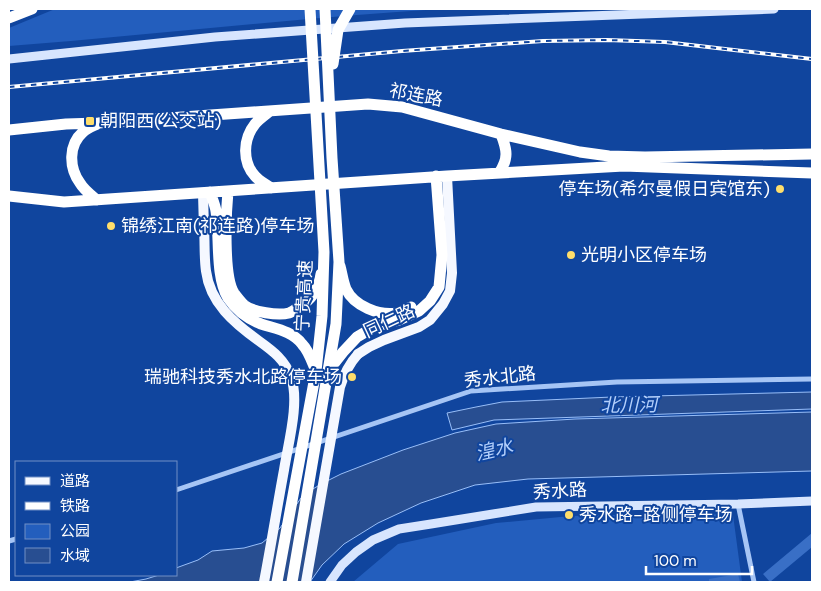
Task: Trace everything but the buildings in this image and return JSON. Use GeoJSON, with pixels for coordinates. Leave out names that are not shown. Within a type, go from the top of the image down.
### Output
{"type":"FeatureCollection","features":[{"type":"Feature","properties":{"kind":"highway"},"geometry":{"type":"LineString","coordinates":[[9,18],[32,9]]}},
{"type":"Feature","properties":{"kind":"highway","name":"宁贵高速"},"geometry":{"type":"LineString","coordinates":[[277,582],[316,371],[322,316],[324,252],[310,9]]}},
{"type":"Feature","properties":{"kind":"highway","name":"宁贵高速"},"geometry":{"type":"LineString","coordinates":[[292,582],[336,324],[339,262],[325,9]]}},
{"type":"Feature","properties":{"kind":"highway"},"geometry":{"type":"LineString","coordinates":[[332,158],[333,60],[338,30],[350,9]]}},
{"type":"Feature","properties":{"kind":"highway","name":"祁连路"},"geometry":{"type":"LineString","coordinates":[[9,130],[66,124],[368,104],[402,107],[502,134],[580,152],[609,156],[812,154]]}},
{"type":"Feature","properties":{"kind":"highway"},"geometry":{"type":"LineString","coordinates":[[270,111],[256,122],[245,144],[249,168],[255,177],[271,188]]}},
{"type":"Feature","properties":{"kind":"highway"},"geometry":{"type":"LineString","coordinates":[[97,200],[81,185],[75,175],[71,154],[75,143],[83,132],[98,123]]}},
{"type":"Feature","properties":{"kind":"highway"},"geometry":{"type":"LineString","coordinates":[[499,173],[505,165],[507,156],[502,134]]}},
{"type":"Feature","properties":{"kind":"highway"},"geometry":{"type":"LineString","coordinates":[[9,196],[64,202],[437,176],[624,166],[812,172]]}},
{"type":"Feature","properties":{"kind":"highway"},"geometry":{"type":"LineString","coordinates":[[328,371],[358,337],[398,316],[425,297],[435,274],[437,176]]}},
{"type":"Feature","properties":{"kind":"highway"},"geometry":{"type":"LineString","coordinates":[[228,191],[226,208],[229,277],[233,292],[245,306],[257,311],[289,313],[305,304],[320,283],[324,252]]}},
{"type":"Feature","properties":{"kind":"highway"},"geometry":{"type":"LineString","coordinates":[[207,192],[216,209],[221,274],[228,298],[246,317],[288,333],[302,343],[316,371]]}},
{"type":"Feature","properties":{"kind":"highway"},"geometry":{"type":"LineString","coordinates":[[339,262],[346,290],[356,301],[368,309],[398,316]]}},
{"type":"Feature","properties":{"kind":"main road","name":"同仁路"},"geometry":{"type":"LineString","coordinates":[[306,582],[340,387],[344,374],[358,354],[369,347],[418,327],[430,320],[443,304],[450,291],[452,273],[437,176]]}},
{"type":"Feature","properties":{"kind":"main road"},"geometry":{"type":"LineString","coordinates":[[207,192],[204,229],[206,272],[210,287],[224,312],[245,331],[277,355],[285,364],[291,377],[294,391],[290,434],[264,582]]}},
{"type":"Feature","properties":{"kind":"street"},"geometry":{"type":"LineString","coordinates":[[9,59],[215,37],[405,23],[774,9]]}},
{"type":"Feature","properties":{"kind":"street","name":"秀水北路"},"geometry":{"type":"LineString","coordinates":[[178,489],[471,390],[617,382],[812,379]]}},
{"type":"Feature","properties":{"kind":"street","name":"秀水路"},"geometry":{"type":"LineString","coordinates":[[330,582],[342,565],[356,552],[373,540],[399,529],[536,507],[812,501]]}},
{"type":"Feature","properties":{"kind":"street"},"geometry":{"type":"LineString","coordinates":[[738,504],[754,582]]}},
{"type":"Feature","properties":{"kind":"green space"},"geometry":{"type":"Polygon","coordinates":[[[55,9],[440,9],[9,46],[9,28],[55,9]]]}},
{"type":"Feature","properties":{"kind":"green space"},"geometry":{"type":"Polygon","coordinates":[[[692,513],[733,515],[742,582],[353,582],[398,544],[496,523],[571,516],[692,513]]]}},
{"type":"Feature","properties":{"kind":"water","name":"北川河"},"geometry":{"type":"Polygon","coordinates":[[[812,392],[812,409],[494,420],[452,430],[447,413],[502,402],[812,392]]]}},
{"type":"Feature","properties":{"kind":"water","name":"湟水"},"geometry":{"type":"Polygon","coordinates":[[[812,412],[812,471],[528,479],[475,485],[421,503],[378,523],[344,544],[322,565],[310,582],[130,582],[156,576],[178,576],[178,567],[198,560],[212,551],[244,548],[262,543],[280,528],[306,493],[341,474],[403,450],[455,433],[496,424],[575,419],[812,412]]]}},
{"type":"Feature","properties":{"kind":"railway"},"geometry":{"type":"LineString","coordinates":[[9,87],[402,51],[543,41],[607,40],[665,42],[812,59]]}},
{"type":"Feature","properties":{"kind":"place","name":"朝阳西(公交站)"},"geometry":{"type":"Point","coordinates":[90,121]}},
{"type":"Feature","properties":{"kind":"place","name":"停车场(希尔曼假日宾馆东)"},"geometry":{"type":"Point","coordinates":[780,189]}},
{"type":"Feature","properties":{"kind":"place","name":"锦绣江南(祁连路)停车场"},"geometry":{"type":"Point","coordinates":[111,226]}},
{"type":"Feature","properties":{"kind":"place","name":"光明小区停车场"},"geometry":{"type":"Point","coordinates":[571,255]}},
{"type":"Feature","properties":{"kind":"place","name":"瑞驰科技秀水北路停车场"},"geometry":{"type":"Point","coordinates":[352,377]}},
{"type":"Feature","properties":{"kind":"place","name":"秀水路-路侧停车场"},"geometry":{"type":"Point","coordinates":[569,515]}}]}
